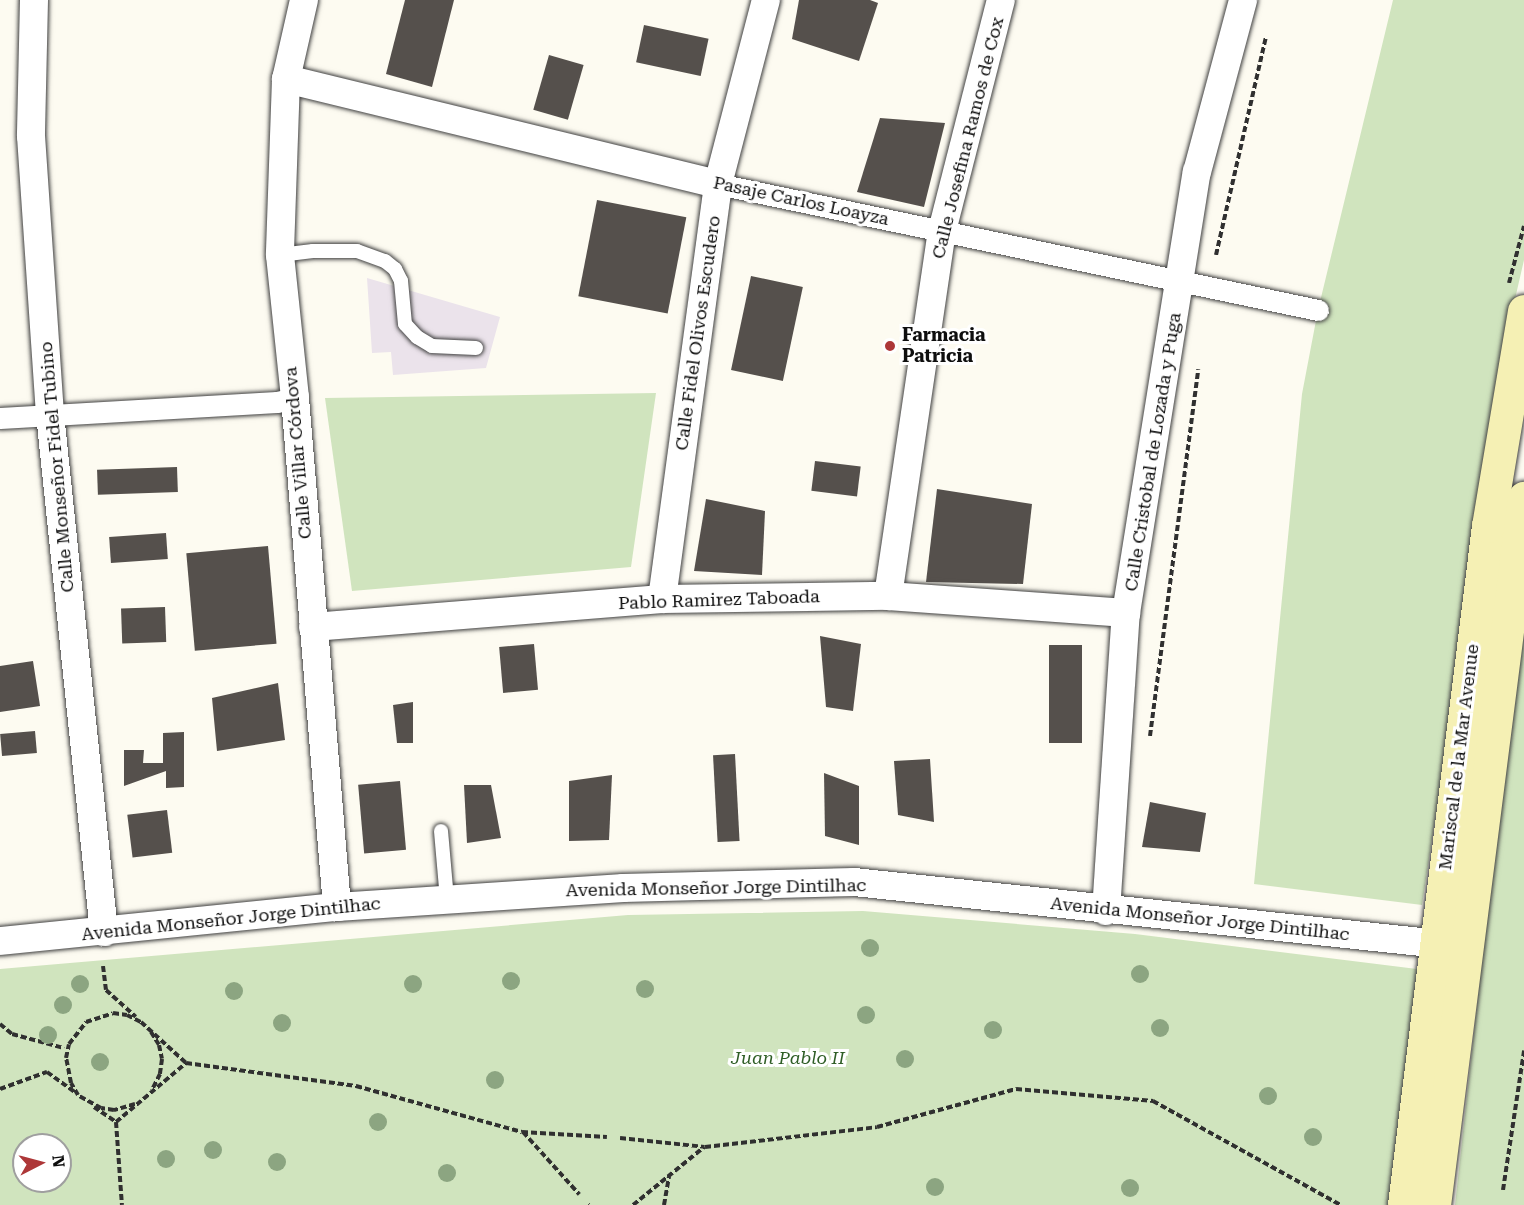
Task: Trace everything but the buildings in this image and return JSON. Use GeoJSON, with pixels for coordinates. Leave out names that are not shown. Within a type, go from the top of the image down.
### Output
{"type":"FeatureCollection","features":[{"type":"Feature","properties":{"kind":"main road","name":"Mariscal de la Mar Avenue"},"geometry":{"type":"LineString","coordinates":[[1434,1205],[1452,945],[1454,787],[1486,538],[1524,311]]}},
{"type":"Feature","properties":{"kind":"main road","name":"Mariscal de la Mar Avenue"},"geometry":{"type":"LineString","coordinates":[[1404,1205],[1452,945],[1524,498]]}},
{"type":"Feature","properties":{"kind":"street","name":"Calle Monseñor Fidel Tubino"},"geometry":{"type":"LineString","coordinates":[[34,0],[31,136],[50,414],[104,932]]}},
{"type":"Feature","properties":{"kind":"street","name":"Calle Villar Córdova"},"geometry":{"type":"LineString","coordinates":[[304,0],[286,79],[280,255],[295,398],[337,907]]}},
{"type":"Feature","properties":{"kind":"street","name":"Calle Fidel Olivos Escudero"},"geometry":{"type":"LineString","coordinates":[[662,599],[718,184],[766,0]]}},
{"type":"Feature","properties":{"kind":"street","name":"Calle Josefina Ramos de Cox"},"geometry":{"type":"LineString","coordinates":[[888,596],[942,231],[1001,0]]}},
{"type":"Feature","properties":{"kind":"street","name":"Calle Cristobal de Lozada y Puga"},"geometry":{"type":"LineString","coordinates":[[1106,910],[1126,613],[1197,172],[1243,0]]}},
{"type":"Feature","properties":{"kind":"street","name":"Pasaje Carlos Loayza"},"geometry":{"type":"LineString","coordinates":[[286,79],[718,184],[1180,283],[1318,310]]}},
{"type":"Feature","properties":{"kind":"street"},"geometry":{"type":"LineString","coordinates":[[0,418],[277,402],[295,398]]}},
{"type":"Feature","properties":{"kind":"street","name":"Pablo Ramirez Taboada"},"geometry":{"type":"LineString","coordinates":[[313,627],[662,599],[888,596],[1126,613]]}},
{"type":"Feature","properties":{"kind":"street","name":"Avenida Monseñor Jorge Dintilhac"},"geometry":{"type":"LineString","coordinates":[[0,941],[337,907],[623,888],[854,882],[1452,945]]}},
{"type":"Feature","properties":{"kind":"lane"},"geometry":{"type":"LineString","coordinates":[[280,255],[313,251],[357,251],[385,261],[395,269],[401,281],[405,324],[417,337],[432,345],[476,348]]}},
{"type":"Feature","properties":{"kind":"lane"},"geometry":{"type":"LineString","coordinates":[[441,831],[447,900]]}},
{"type":"Feature","properties":{"kind":"path"},"geometry":{"type":"LineString","coordinates":[[1208,288],[1267,34]]}},
{"type":"Feature","properties":{"kind":"path"},"geometry":{"type":"LineString","coordinates":[[1148,747],[1199,359]]}},
{"type":"Feature","properties":{"kind":"path"},"geometry":{"type":"LineString","coordinates":[[103,966],[106,990],[186,1063],[356,1086],[522,1132],[607,1137]]}},
{"type":"Feature","properties":{"kind":"path"},"geometry":{"type":"LineString","coordinates":[[78,1095],[71,1083],[66,1058],[69,1044],[76,1032],[86,1022],[113,1013],[128,1015],[141,1022]]}},
{"type":"Feature","properties":{"kind":"path"},"geometry":{"type":"LineString","coordinates":[[0,1024],[12,1034],[64,1048]]}},
{"type":"Feature","properties":{"kind":"path"},"geometry":{"type":"LineString","coordinates":[[89,1103],[114,1110],[130,1107],[154,1088],[162,1059],[159,1045],[151,1032]]}},
{"type":"Feature","properties":{"kind":"path"},"geometry":{"type":"LineString","coordinates":[[1503,1190],[1524,1051]]}},
{"type":"Feature","properties":{"kind":"path"},"geometry":{"type":"LineString","coordinates":[[116,1122],[186,1063]]}},
{"type":"Feature","properties":{"kind":"path"},"geometry":{"type":"LineString","coordinates":[[0,1089],[47,1072],[116,1122]]}},
{"type":"Feature","properties":{"kind":"path"},"geometry":{"type":"LineString","coordinates":[[620,1138],[705,1147],[877,1127],[1016,1089],[1153,1101],[1341,1205]]}},
{"type":"Feature","properties":{"kind":"path"},"geometry":{"type":"LineString","coordinates":[[116,1122],[122,1205]]}},
{"type":"Feature","properties":{"kind":"path"},"geometry":{"type":"LineString","coordinates":[[522,1132],[579,1194]]}},
{"type":"Feature","properties":{"kind":"path"},"geometry":{"type":"LineString","coordinates":[[633,1205],[705,1147]]}},
{"type":"Feature","properties":{"kind":"path"},"geometry":{"type":"LineString","coordinates":[[664,1205],[670,1175]]}},
{"type":"Feature","properties":{"kind":"shaded area"},"geometry":{"type":"Polygon","coordinates":[[[367,278],[500,317],[486,368],[393,375],[391,352],[372,353],[367,278]]]}},
{"type":"Feature","properties":{"kind":"green space"},"geometry":{"type":"Polygon","coordinates":[[[1393,0],[1524,0],[1524,260],[1512,312],[1422,905],[1254,884],[1302,394],[1318,310],[1393,0]]]}},
{"type":"Feature","properties":{"kind":"green space"},"geometry":{"type":"Polygon","coordinates":[[[656,393],[631,567],[352,591],[325,398],[656,393]]]}},
{"type":"Feature","properties":{"kind":"green space"},"geometry":{"type":"Polygon","coordinates":[[[1524,634],[1524,1205],[1455,1205],[1483,950],[1524,634]]]}},
{"type":"Feature","properties":{"kind":"green space","name":"Juan Pablo II"},"geometry":{"type":"Polygon","coordinates":[[[863,911],[1135,934],[1425,970],[1393,1205],[0,1205],[0,969],[628,915],[863,911]]]}},
{"type":"Feature","properties":{"kind":"place","name":"Farmacia Patricia"},"geometry":{"type":"Point","coordinates":[890,346]}}]}
